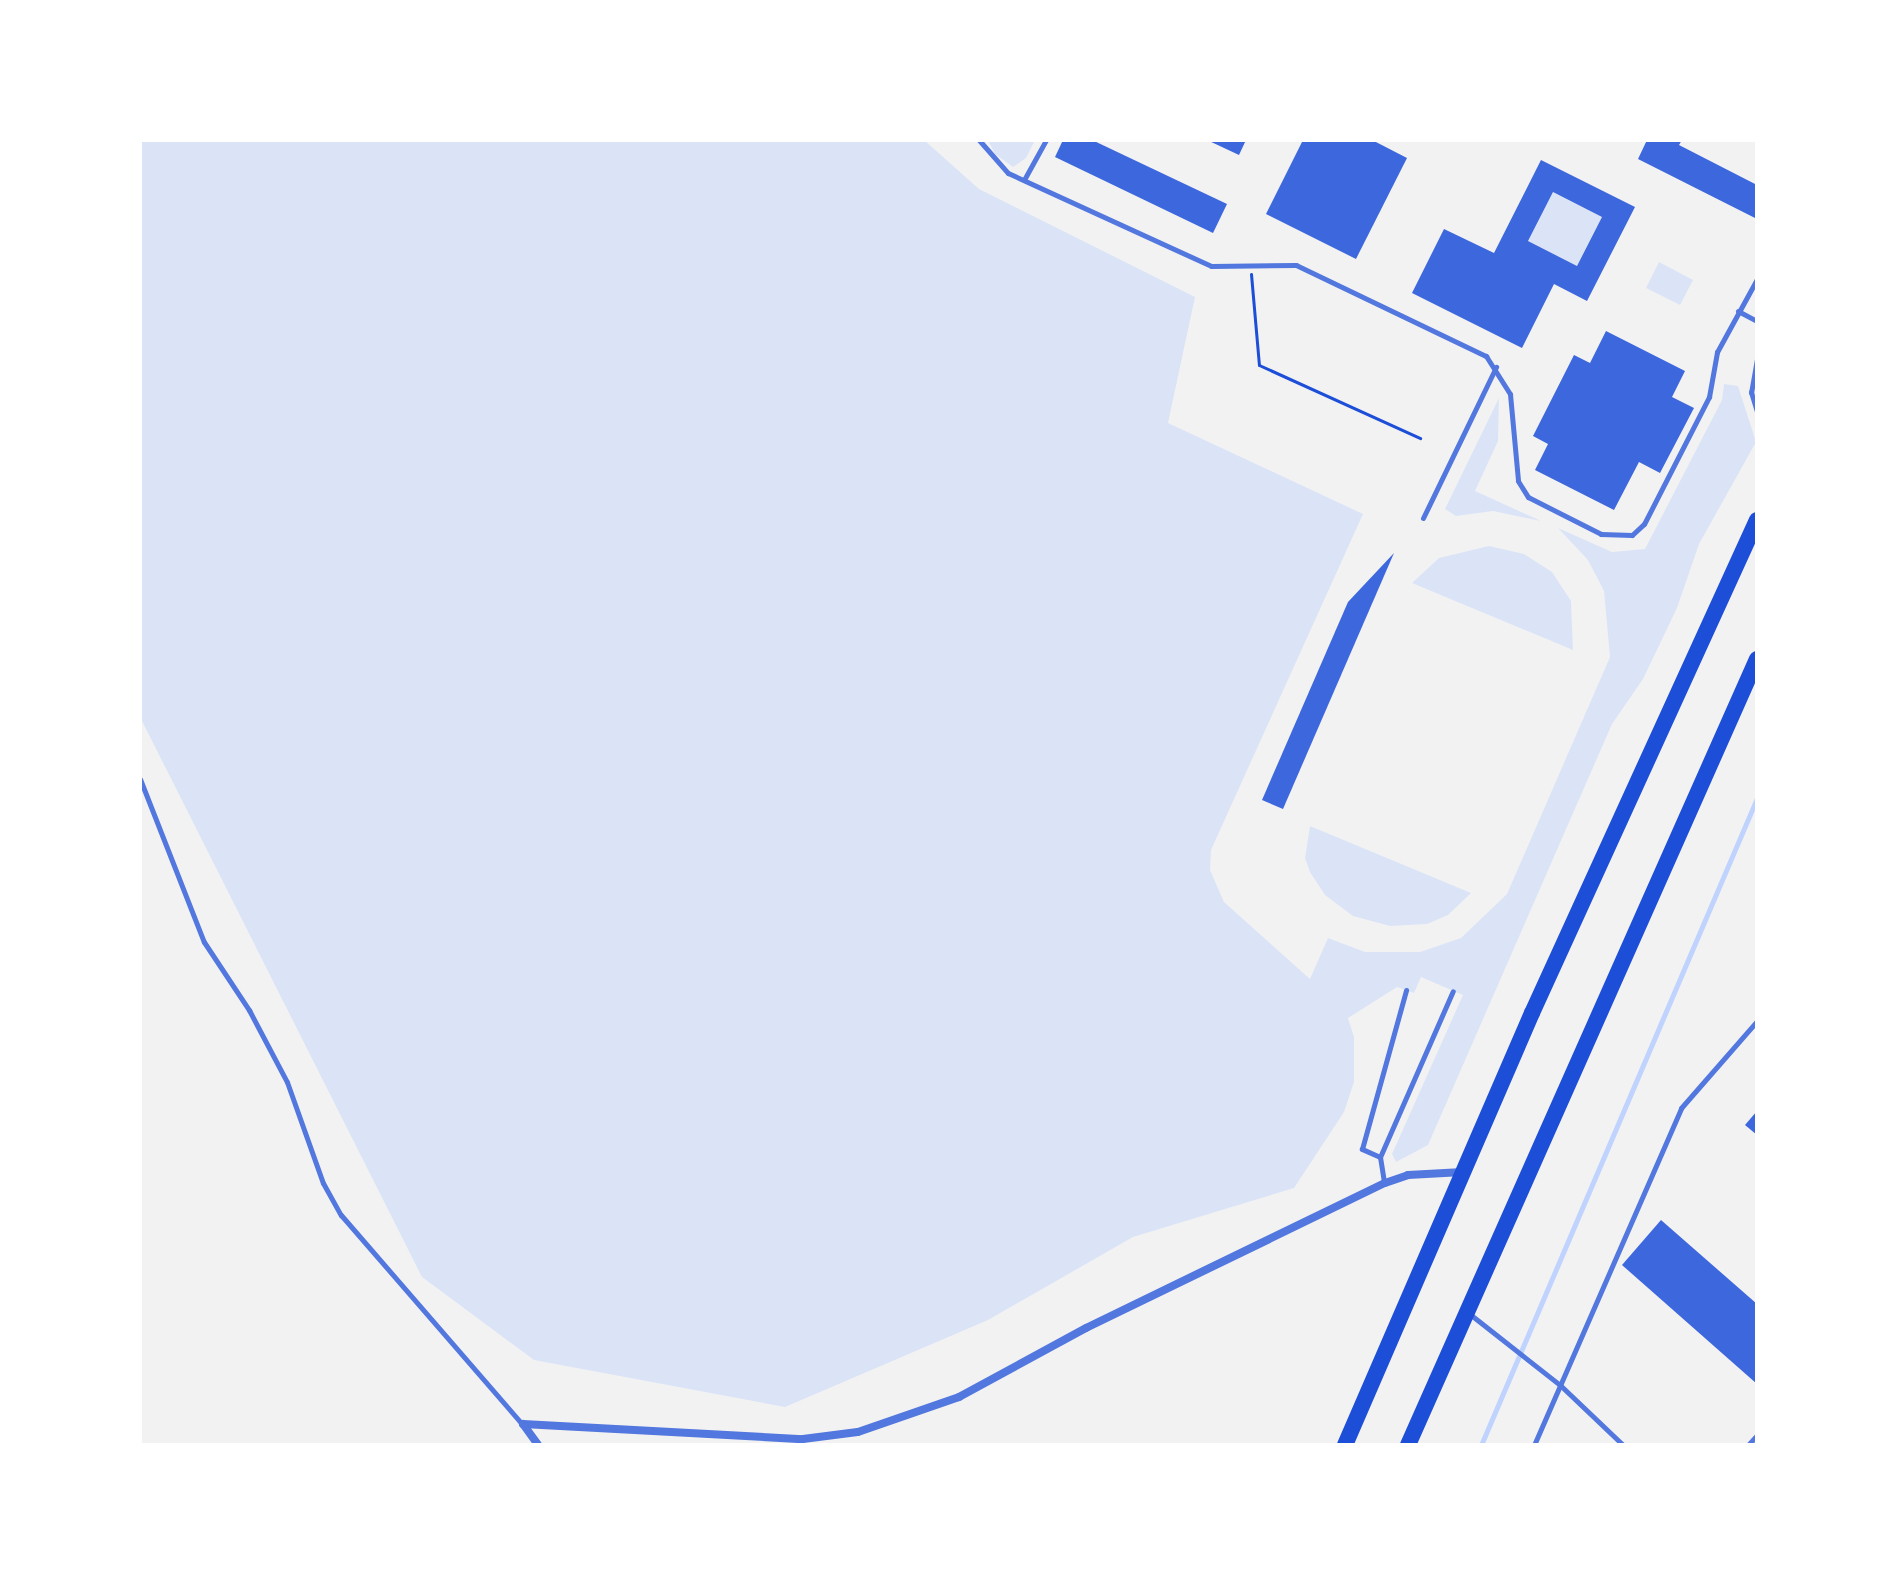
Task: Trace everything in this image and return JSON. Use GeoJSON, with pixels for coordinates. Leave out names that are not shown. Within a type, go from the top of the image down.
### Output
{"type":"FeatureCollection","features":[{"type":"Feature","properties":{"kind":"main road"},"geometry":{"type":"LineString","coordinates":[[1345,1445],[1653,741],[1757,520]]}},
{"type":"Feature","properties":{"kind":"main road"},"geometry":{"type":"LineString","coordinates":[[1408,1445],[1757,659]]}},
{"type":"Feature","properties":{"kind":"street"},"geometry":{"type":"LineString","coordinates":[[523,1424],[802,1442],[858,1432],[959,1397],[1086,1328],[1385,1183],[1408,1175],[1464,1172]]}},
{"type":"Feature","properties":{"kind":"street"},"geometry":{"type":"LineString","coordinates":[[523,1424],[538,1445]]}},
{"type":"Feature","properties":{"kind":"lane"},"geometry":{"type":"LineString","coordinates":[[979,140],[995,163],[1211,266],[1296,265],[1469,345],[1496,366],[1510,394],[1518,481],[1528,497],[1601,534],[1632,535],[1644,524],[1709,397],[1717,352],[1757,279]]}},
{"type":"Feature","properties":{"kind":"lane"},"geometry":{"type":"LineString","coordinates":[[1025,178],[1046,140]]}},
{"type":"Feature","properties":{"kind":"lane"},"geometry":{"type":"LineString","coordinates":[[1738,311],[1757,321]]}},
{"type":"Feature","properties":{"kind":"lane"},"geometry":{"type":"LineString","coordinates":[[1757,359],[1751,392],[1757,412]]}},
{"type":"Feature","properties":{"kind":"lane"},"geometry":{"type":"LineString","coordinates":[[1423,518],[1496,366]]}},
{"type":"Feature","properties":{"kind":"lane"},"geometry":{"type":"LineString","coordinates":[[140,779],[204,942],[249,1010],[287,1082],[323,1183],[341,1215],[523,1424]]}},
{"type":"Feature","properties":{"kind":"lane"},"geometry":{"type":"LineString","coordinates":[[1380,1157],[1362,1149],[1406,990]]}},
{"type":"Feature","properties":{"kind":"lane"},"geometry":{"type":"LineString","coordinates":[[1385,1183],[1380,1157],[1453,991]]}},
{"type":"Feature","properties":{"kind":"lane"},"geometry":{"type":"LineString","coordinates":[[1534,1445],[1681,1108],[1757,1021]]}},
{"type":"Feature","properties":{"kind":"lane"},"geometry":{"type":"LineString","coordinates":[[1467,1312],[1560,1385],[1623,1445]]}},
{"type":"Feature","properties":{"kind":"lane"},"geometry":{"type":"LineString","coordinates":[[1748,1445],[1757,1435]]}},
{"type":"Feature","properties":{"kind":"path"},"geometry":{"type":"LineString","coordinates":[[1250,267],[1259,365],[1420,438]]}},
{"type":"Feature","properties":{"kind":"shaded area"},"geometry":{"type":"Polygon","coordinates":[[[140,140],[924,140],[979,189],[1195,297],[1168,423],[1363,514],[1211,850],[1210,870],[1224,902],[1310,979],[1328,938],[1365,952],[1420,952],[1461,938],[1507,894],[1610,657],[1604,591],[1588,560],[1558,528],[1612,552],[1645,549],[1722,400],[1724,384],[1738,386],[1756,442],[1699,544],[1677,608],[1643,679],[1612,724],[1428,1145],[1396,1162],[1392,1154],[1463,995],[1421,977],[1414,993],[1397,987],[1348,1018],[1354,1037],[1354,1082],[1344,1112],[1294,1188],[1133,1237],[988,1320],[785,1407],[534,1360],[422,1277],[140,717],[140,140]]]}},
{"type":"Feature","properties":{"kind":"shaded area"},"geometry":{"type":"Polygon","coordinates":[[[988,140],[1035,140],[1026,158],[1013,167],[995,154],[988,140]]]}},
{"type":"Feature","properties":{"kind":"shaded area"},"geometry":{"type":"Polygon","coordinates":[[[1553,192],[1602,217],[1577,266],[1528,241],[1553,192]]]}},
{"type":"Feature","properties":{"kind":"shaded area"},"geometry":{"type":"Polygon","coordinates":[[[1659,262],[1693,280],[1680,305],[1646,288],[1659,262]]]}},
{"type":"Feature","properties":{"kind":"shaded area"},"geometry":{"type":"Polygon","coordinates":[[[1499,398],[1498,441],[1475,491],[1541,521],[1493,511],[1456,516],[1445,509],[1499,398]]]}},
{"type":"Feature","properties":{"kind":"shaded area"},"geometry":{"type":"Polygon","coordinates":[[[1489,546],[1524,554],[1552,572],[1571,601],[1573,650],[1412,583],[1439,558],[1489,546]]]}},
{"type":"Feature","properties":{"kind":"shaded area"},"geometry":{"type":"Polygon","coordinates":[[[1310,826],[1471,893],[1448,915],[1427,924],[1390,926],[1353,916],[1325,895],[1310,872],[1305,858],[1310,826]]]}},
{"type":"Feature","properties":{"kind":"building"},"geometry":{"type":"Polygon","coordinates":[[[1063,140],[1092,140],[1227,204],[1213,233],[1055,157],[1063,140]]]}},
{"type":"Feature","properties":{"kind":"building"},"geometry":{"type":"Polygon","coordinates":[[[1207,140],[1246,140],[1239,155],[1207,140]]]}},
{"type":"Feature","properties":{"kind":"building"},"geometry":{"type":"Polygon","coordinates":[[[1303,140],[1372,140],[1407,158],[1356,259],[1266,214],[1303,140]]]}},
{"type":"Feature","properties":{"kind":"building"},"geometry":{"type":"Polygon","coordinates":[[[1647,140],[1682,140],[1679,145],[1757,185],[1757,219],[1638,159],[1647,140]]]}},
{"type":"Feature","properties":{"kind":"building"},"geometry":{"type":"Polygon","coordinates":[[[1541,160],[1635,207],[1587,301],[1554,284],[1522,348],[1412,293],[1444,229],[1494,253],[1541,160]],[[1553,192],[1528,241],[1577,266],[1602,217],[1553,192]]]}},
{"type":"Feature","properties":{"kind":"building"},"geometry":{"type":"Polygon","coordinates":[[[1606,331],[1685,371],[1672,397],[1694,408],[1660,473],[1639,462],[1614,510],[1535,470],[1548,444],[1533,436],[1574,355],[1590,363],[1606,331]]]}},
{"type":"Feature","properties":{"kind":"building"},"geometry":{"type":"Polygon","coordinates":[[[1394,553],[1283,809],[1262,800],[1348,602],[1394,553]]]}},
{"type":"Feature","properties":{"kind":"building"},"geometry":{"type":"Polygon","coordinates":[[[1757,1111],[1757,1135],[1745,1125],[1757,1111]]]}},
{"type":"Feature","properties":{"kind":"building"},"geometry":{"type":"Polygon","coordinates":[[[1661,1220],[1757,1304],[1757,1384],[1622,1265],[1661,1220]]]}},
{"type":"Feature","properties":{"kind":"waterway"},"geometry":{"type":"LineString","coordinates":[[1481,1445],[1757,798]]}}]}
